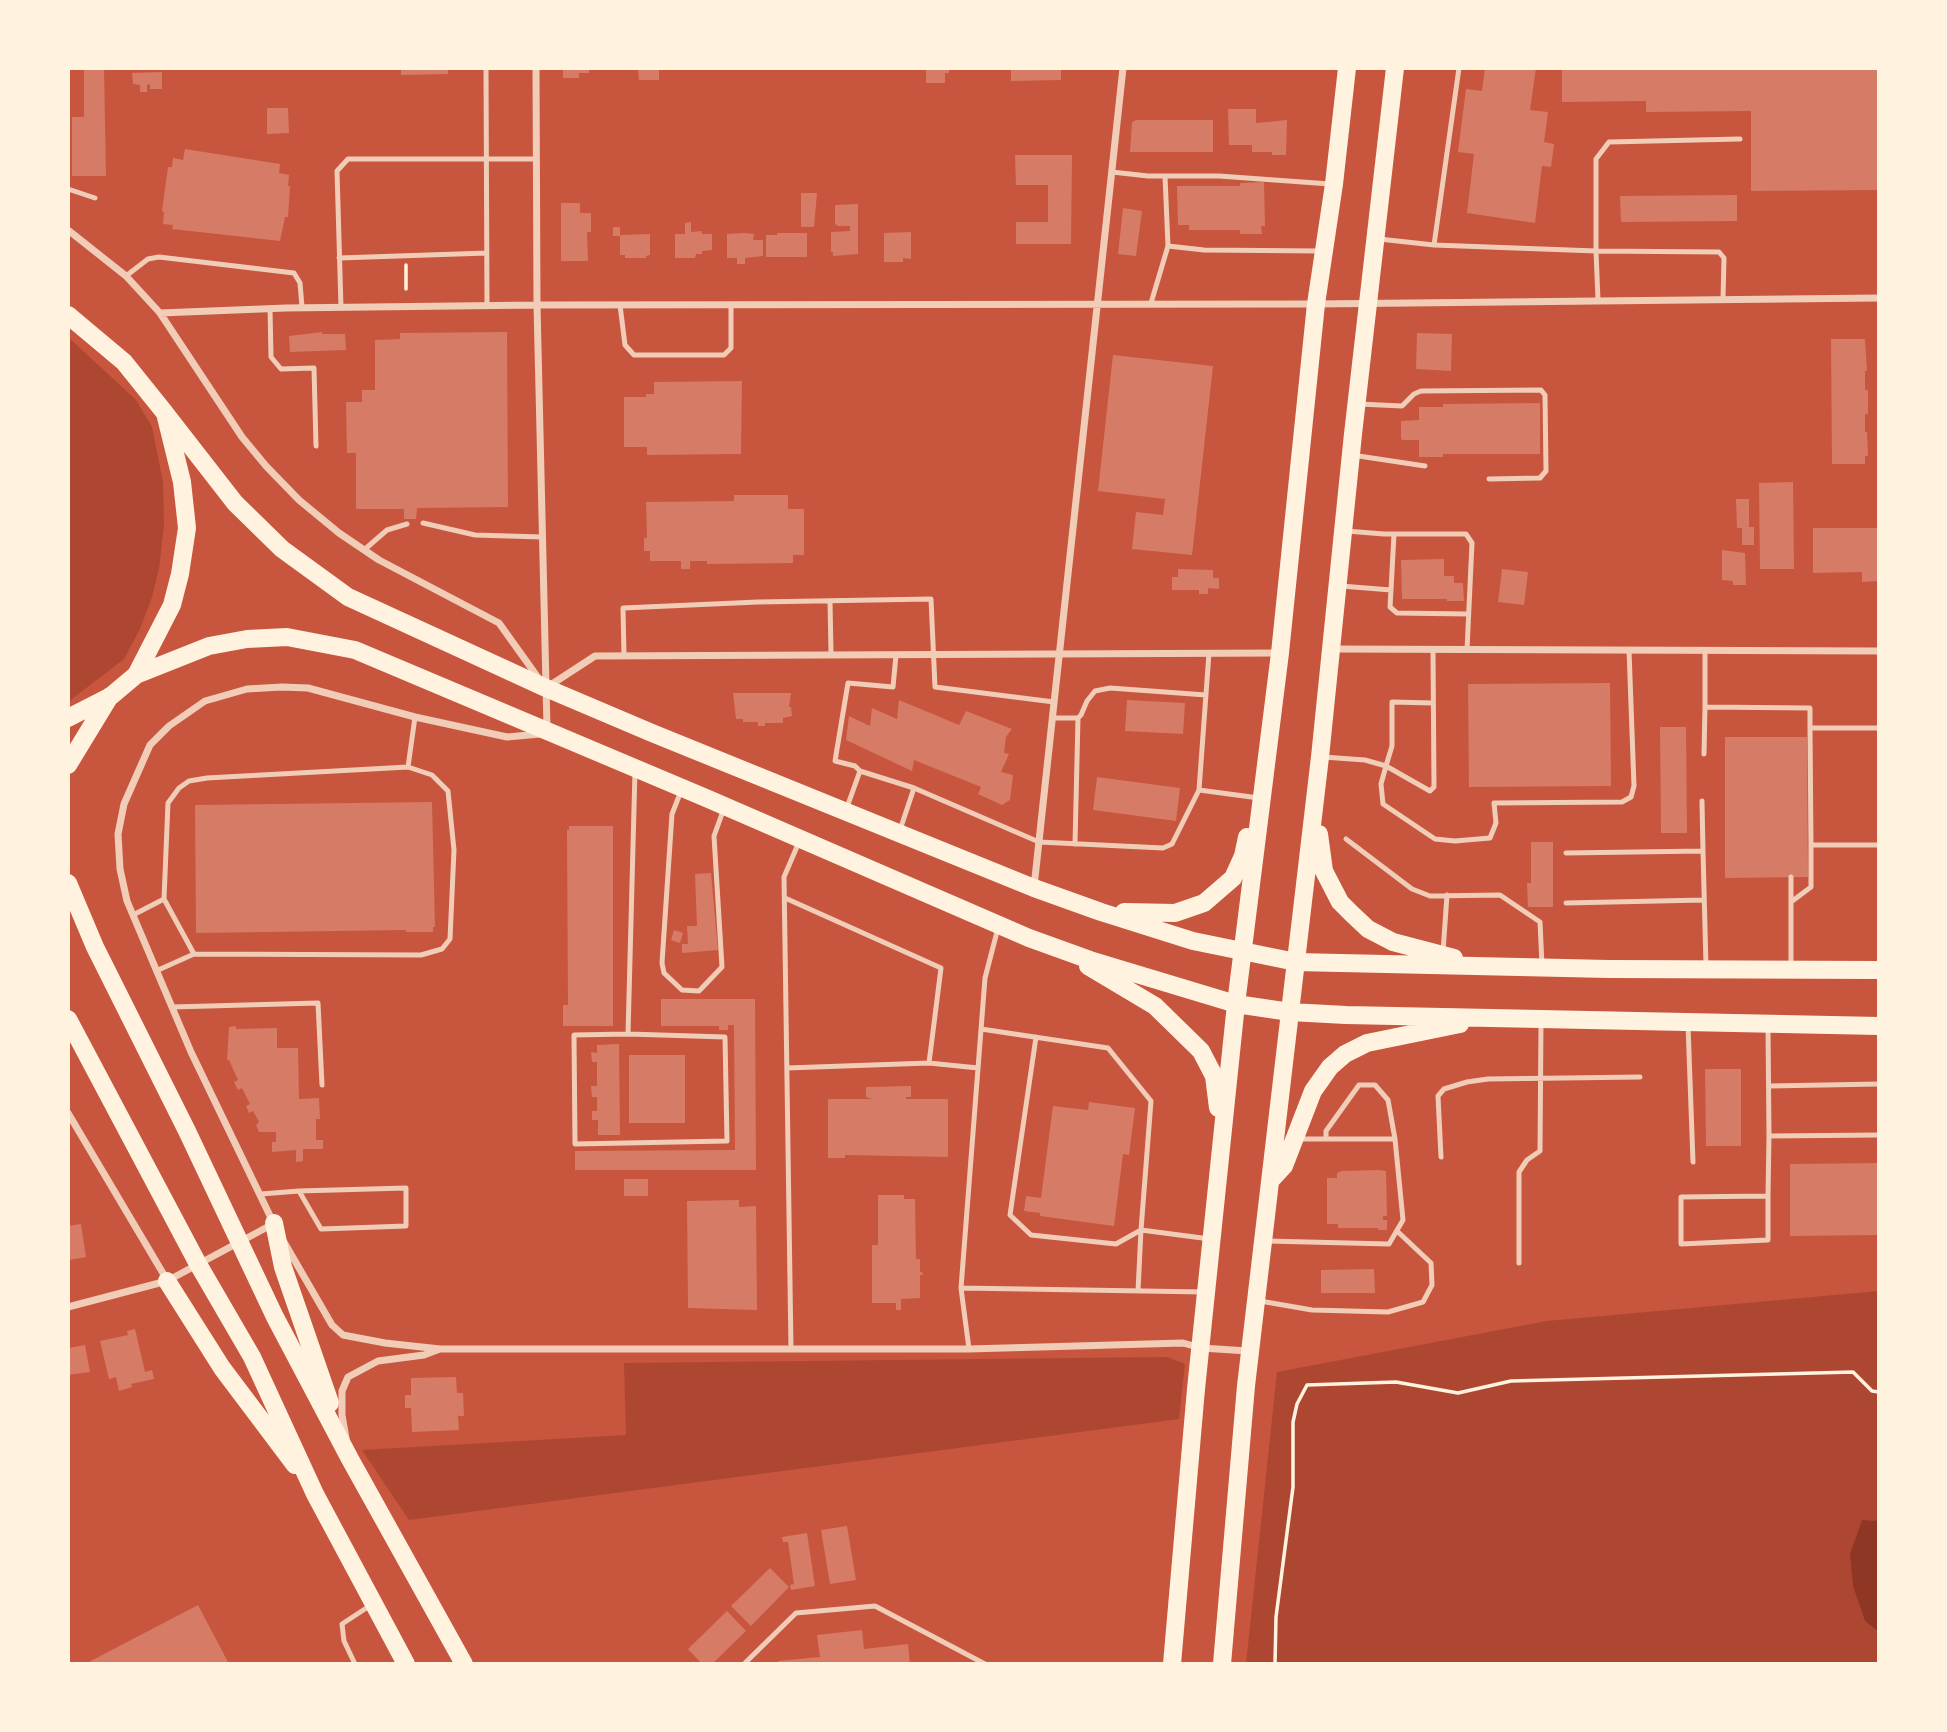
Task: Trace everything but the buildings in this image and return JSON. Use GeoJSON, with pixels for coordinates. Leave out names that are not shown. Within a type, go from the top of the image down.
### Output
{"type":"FeatureCollection","features":[{"type":"Feature","properties":{"kind":"main road"},"geometry":{"type":"LineString","coordinates":[[1172,1664],[1201,1348],[1258,798],[1280,653],[1316,304],[1334,184],[1347,68]]}},
{"type":"Feature","properties":{"kind":"main road"},"geometry":{"type":"LineString","coordinates":[[1222,1664],[1250,1352],[1320,757],[1367,302],[1395,68]]}},
{"type":"Feature","properties":{"kind":"main road"},"geometry":{"type":"LineString","coordinates":[[68,315],[124,362],[235,503],[282,549],[348,597],[546,688],[1034,888],[1193,941],[1296,962],[1542,968],[1879,970]]}},
{"type":"Feature","properties":{"kind":"main road"},"geometry":{"type":"LineString","coordinates":[[136,675],[172,604],[187,528],[182,482],[165,413]]}},
{"type":"Feature","properties":{"kind":"main road"},"geometry":{"type":"LineString","coordinates":[[68,718],[111,696],[136,675],[209,646],[247,639],[287,637],[355,650],[999,925],[1090,960],[1236,1004],[1290,1012],[1879,1026]]}},
{"type":"Feature","properties":{"kind":"main road"},"geometry":{"type":"LineString","coordinates":[[68,765],[111,696]]}},
{"type":"Feature","properties":{"kind":"main road"},"geometry":{"type":"LineString","coordinates":[[1320,757],[1319,842],[1324,871],[1339,901],[1368,929],[1393,942],[1492,966]]}},
{"type":"Feature","properties":{"kind":"main road"},"geometry":{"type":"LineString","coordinates":[[1101,912],[1175,913],[1203,903],[1221,891],[1233,878],[1243,856],[1258,798]]}},
{"type":"Feature","properties":{"kind":"main road"},"geometry":{"type":"LineString","coordinates":[[68,883],[95,947],[193,1143],[275,1317],[464,1664]]}},
{"type":"Feature","properties":{"kind":"main road"},"geometry":{"type":"LineString","coordinates":[[1058,948],[1154,1006],[1201,1051],[1214,1076],[1222,1149]]}},
{"type":"Feature","properties":{"kind":"main road"},"geometry":{"type":"LineString","coordinates":[[1271,1180],[1284,1166],[1313,1091],[1330,1067],[1345,1054],[1367,1043],[1490,1017]]}},
{"type":"Feature","properties":{"kind":"main road"},"geometry":{"type":"LineString","coordinates":[[68,1019],[198,1264],[252,1357],[315,1494],[407,1664]]}},
{"type":"Feature","properties":{"kind":"main road"},"geometry":{"type":"LineString","coordinates":[[274,1223],[283,1267],[350,1459]]}},
{"type":"Feature","properties":{"kind":"main road"},"geometry":{"type":"LineString","coordinates":[[167,1281],[222,1368],[315,1494]]}},
{"type":"Feature","properties":{"kind":"street"},"geometry":{"type":"LineString","coordinates":[[536,68],[537,305],[547,733],[507,737],[415,718],[308,688],[247,689],[205,701],[169,726],[150,746],[124,804],[118,834],[120,869],[127,901],[191,1052],[274,1223],[332,1325],[343,1335],[385,1343],[440,1349],[969,1349],[1183,1343],[1201,1348],[1250,1352]]}},
{"type":"Feature","properties":{"kind":"street"},"geometry":{"type":"LineString","coordinates":[[1034,888],[1123,68]]}},
{"type":"Feature","properties":{"kind":"street"},"geometry":{"type":"LineString","coordinates":[[68,230],[79,236],[126,276],[160,313],[242,436],[299,500],[364,550],[499,623],[546,688]]}},
{"type":"Feature","properties":{"kind":"street"},"geometry":{"type":"LineString","coordinates":[[160,313],[302,307],[1316,304],[1879,298]]}},
{"type":"Feature","properties":{"kind":"street"},"geometry":{"type":"LineString","coordinates":[[1332,649],[1879,650]]}},
{"type":"Feature","properties":{"kind":"street"},"geometry":{"type":"LineString","coordinates":[[546,688],[595,656],[1280,653]]}},
{"type":"Feature","properties":{"kind":"street"},"geometry":{"type":"LineString","coordinates":[[68,1113],[167,1281]]}},
{"type":"Feature","properties":{"kind":"street"},"geometry":{"type":"LineString","coordinates":[[68,1307],[167,1281],[274,1223]]}},
{"type":"Feature","properties":{"kind":"street"},"geometry":{"type":"LineString","coordinates":[[350,1459],[342,1415],[342,1391],[348,1377],[378,1361],[424,1355],[440,1349]]}},
{"type":"Feature","properties":{"kind":"lane"},"geometry":{"type":"LineString","coordinates":[[486,68],[487,306]]}},
{"type":"Feature","properties":{"kind":"lane"},"geometry":{"type":"LineString","coordinates":[[1434,245],[1459,68]]}},
{"type":"Feature","properties":{"kind":"lane"},"geometry":{"type":"LineString","coordinates":[[1598,300],[1596,159],[1609,142],[1740,139]]}},
{"type":"Feature","properties":{"kind":"lane"},"geometry":{"type":"LineString","coordinates":[[341,307],[337,171],[348,159],[536,159]]}},
{"type":"Feature","properties":{"kind":"lane"},"geometry":{"type":"LineString","coordinates":[[1112,172],[1334,184]]}},
{"type":"Feature","properties":{"kind":"lane"},"geometry":{"type":"LineString","coordinates":[[1151,303],[1168,246],[1165,176]]}},
{"type":"Feature","properties":{"kind":"lane"},"geometry":{"type":"LineString","coordinates":[[68,189],[95,198]]}},
{"type":"Feature","properties":{"kind":"lane"},"geometry":{"type":"LineString","coordinates":[[1375,238],[1434,245],[1719,252],[1724,258],[1723,299]]}},
{"type":"Feature","properties":{"kind":"lane"},"geometry":{"type":"LineString","coordinates":[[1168,246],[1204,250],[1324,251]]}},
{"type":"Feature","properties":{"kind":"lane"},"geometry":{"type":"LineString","coordinates":[[339,258],[487,253]]}},
{"type":"Feature","properties":{"kind":"lane"},"geometry":{"type":"LineString","coordinates":[[126,276],[148,259],[159,257],[294,273],[300,284],[302,307]]}},
{"type":"Feature","properties":{"kind":"lane"},"geometry":{"type":"LineString","coordinates":[[620,305],[625,345],[634,355],[724,355],[731,348],[731,305]]}},
{"type":"Feature","properties":{"kind":"lane"},"geometry":{"type":"LineString","coordinates":[[270,308],[271,357],[281,369],[314,368],[316,446]]}},
{"type":"Feature","properties":{"kind":"lane"},"geometry":{"type":"LineString","coordinates":[[1356,404],[1402,406],[1421,391],[1541,390],[1545,395],[1546,471],[1540,478],[1489,479]]}},
{"type":"Feature","properties":{"kind":"lane"},"geometry":{"type":"LineString","coordinates":[[1351,455],[1425,466]]}},
{"type":"Feature","properties":{"kind":"lane"},"geometry":{"type":"LineString","coordinates":[[423,523],[475,535],[542,537]]}},
{"type":"Feature","properties":{"kind":"lane"},"geometry":{"type":"LineString","coordinates":[[364,550],[387,530],[407,524]]}},
{"type":"Feature","properties":{"kind":"lane"},"geometry":{"type":"LineString","coordinates":[[1343,531],[1466,534],[1472,543],[1467,650]]}},
{"type":"Feature","properties":{"kind":"lane"},"geometry":{"type":"LineString","coordinates":[[1394,534],[1390,607],[1397,613],[1468,614]]}},
{"type":"Feature","properties":{"kind":"lane"},"geometry":{"type":"LineString","coordinates":[[1338,586],[1391,590]]}},
{"type":"Feature","properties":{"kind":"lane"},"geometry":{"type":"LineString","coordinates":[[624,656],[623,608],[931,599],[934,687],[1054,702]]}},
{"type":"Feature","properties":{"kind":"lane"},"geometry":{"type":"LineString","coordinates":[[830,601],[831,653]]}},
{"type":"Feature","properties":{"kind":"lane"},"geometry":{"type":"LineString","coordinates":[[1320,757],[1365,760],[1386,766],[1430,791],[1434,787],[1433,650]]}},
{"type":"Feature","properties":{"kind":"lane"},"geometry":{"type":"LineString","coordinates":[[1433,704],[1392,702],[1392,746],[1381,784],[1383,804],[1436,839],[1455,841],[1490,838],[1496,823],[1494,803],[1622,802],[1631,797],[1634,786],[1629,650]]}},
{"type":"Feature","properties":{"kind":"lane"},"geometry":{"type":"LineString","coordinates":[[1704,754],[1705,650]]}},
{"type":"Feature","properties":{"kind":"lane"},"geometry":{"type":"LineString","coordinates":[[896,655],[893,687],[848,683],[835,761],[914,788],[1039,842],[1163,848],[1172,844],[1199,790],[1209,653]]}},
{"type":"Feature","properties":{"kind":"lane"},"geometry":{"type":"LineString","coordinates":[[1052,718],[1078,718],[1095,691],[1110,688],[1206,695]]}},
{"type":"Feature","properties":{"kind":"lane"},"geometry":{"type":"LineString","coordinates":[[1705,707],[1810,708],[1811,887],[1791,902]]}},
{"type":"Feature","properties":{"kind":"lane"},"geometry":{"type":"LineString","coordinates":[[408,767],[415,718]]}},
{"type":"Feature","properties":{"kind":"lane"},"geometry":{"type":"LineString","coordinates":[[1075,844],[1078,718]]}},
{"type":"Feature","properties":{"kind":"lane"},"geometry":{"type":"LineString","coordinates":[[1810,728],[1879,728]]}},
{"type":"Feature","properties":{"kind":"lane"},"geometry":{"type":"LineString","coordinates":[[156,971],[194,954],[421,955],[442,949],[450,939],[454,850],[448,791],[432,775],[408,767],[188,781],[168,803],[164,899],[194,954]]}},
{"type":"Feature","properties":{"kind":"lane"},"geometry":{"type":"LineString","coordinates":[[628,1034],[635,768]]}},
{"type":"Feature","properties":{"kind":"lane"},"geometry":{"type":"LineString","coordinates":[[846,811],[860,771]]}},
{"type":"Feature","properties":{"kind":"lane"},"geometry":{"type":"LineString","coordinates":[[682,788],[672,814],[662,962],[664,973],[682,990],[699,991],[722,967],[714,836],[725,806]]}},
{"type":"Feature","properties":{"kind":"lane"},"geometry":{"type":"LineString","coordinates":[[899,833],[914,788]]}},
{"type":"Feature","properties":{"kind":"lane"},"geometry":{"type":"LineString","coordinates":[[1199,790],[1258,798]]}},
{"type":"Feature","properties":{"kind":"lane"},"geometry":{"type":"LineString","coordinates":[[1702,801],[1706,969]]}},
{"type":"Feature","properties":{"kind":"lane"},"geometry":{"type":"LineString","coordinates":[[791,1349],[784,877],[800,839]]}},
{"type":"Feature","properties":{"kind":"lane"},"geometry":{"type":"LineString","coordinates":[[1346,839],[1412,889],[1430,896],[1500,895],[1540,922],[1542,968]]}},
{"type":"Feature","properties":{"kind":"lane"},"geometry":{"type":"LineString","coordinates":[[1811,845],[1879,845]]}},
{"type":"Feature","properties":{"kind":"lane"},"geometry":{"type":"LineString","coordinates":[[1566,853],[1703,850]]}},
{"type":"Feature","properties":{"kind":"lane"},"geometry":{"type":"LineString","coordinates":[[1791,877],[1791,970]]}},
{"type":"Feature","properties":{"kind":"lane"},"geometry":{"type":"LineString","coordinates":[[1442,956],[1447,895]]}},
{"type":"Feature","properties":{"kind":"lane"},"geometry":{"type":"LineString","coordinates":[[785,898],[941,968],[929,1063]]}},
{"type":"Feature","properties":{"kind":"lane"},"geometry":{"type":"LineString","coordinates":[[133,915],[164,899]]}},
{"type":"Feature","properties":{"kind":"lane"},"geometry":{"type":"LineString","coordinates":[[1566,903],[1704,900]]}},
{"type":"Feature","properties":{"kind":"lane"},"geometry":{"type":"LineString","coordinates":[[969,1349],[961,1288],[985,978],[999,925]]}},
{"type":"Feature","properties":{"kind":"lane"},"geometry":{"type":"LineString","coordinates":[[172,1007],[318,1003],[322,1085]]}},
{"type":"Feature","properties":{"kind":"lane"},"geometry":{"type":"LineString","coordinates":[[1519,1263],[1519,1172],[1527,1160],[1540,1151],[1541,1018]]}},
{"type":"Feature","properties":{"kind":"lane"},"geometry":{"type":"LineString","coordinates":[[1688,1022],[1693,1162]]}},
{"type":"Feature","properties":{"kind":"lane"},"geometry":{"type":"LineString","coordinates":[[1768,1024],[1769,1086],[1768,1240],[1681,1244],[1681,1198],[1768,1196]]}},
{"type":"Feature","properties":{"kind":"lane"},"geometry":{"type":"LineString","coordinates":[[981,1029],[1108,1048],[1151,1101],[1138,1291]]}},
{"type":"Feature","properties":{"kind":"lane"},"geometry":{"type":"LineString","coordinates":[[628,1034],[725,1037],[727,1141],[575,1144],[574,1035],[628,1034]]}},
{"type":"Feature","properties":{"kind":"lane"},"geometry":{"type":"LineString","coordinates":[[1036,1037],[1010,1215],[1031,1235],[1116,1244],[1141,1230],[1212,1240]]}},
{"type":"Feature","properties":{"kind":"lane"},"geometry":{"type":"LineString","coordinates":[[787,1068],[929,1063],[978,1068]]}},
{"type":"Feature","properties":{"kind":"lane"},"geometry":{"type":"LineString","coordinates":[[1441,1157],[1438,1096],[1444,1089],[1488,1079],[1640,1077]]}},
{"type":"Feature","properties":{"kind":"lane"},"geometry":{"type":"LineString","coordinates":[[1769,1086],[1879,1084]]}},
{"type":"Feature","properties":{"kind":"lane"},"geometry":{"type":"LineString","coordinates":[[1264,1241],[1389,1244],[1397,1231],[1403,1220],[1395,1139],[1388,1100],[1374,1085],[1359,1085],[1326,1131],[1326,1139]]}},
{"type":"Feature","properties":{"kind":"lane"},"geometry":{"type":"LineString","coordinates":[[1769,1136],[1879,1135]]}},
{"type":"Feature","properties":{"kind":"lane"},"geometry":{"type":"LineString","coordinates":[[1294,1139],[1395,1139]]}},
{"type":"Feature","properties":{"kind":"lane"},"geometry":{"type":"LineString","coordinates":[[261,1194],[299,1191],[407,1188],[406,1226],[321,1229],[299,1191]]}},
{"type":"Feature","properties":{"kind":"lane"},"geometry":{"type":"LineString","coordinates":[[1256,1300],[1312,1310],[1388,1312],[1423,1302],[1432,1285],[1431,1263],[1397,1231]]}},
{"type":"Feature","properties":{"kind":"lane"},"geometry":{"type":"LineString","coordinates":[[961,1288],[1207,1292]]}},
{"type":"Feature","properties":{"kind":"lane"},"geometry":{"type":"LineString","coordinates":[[355,1664],[344,1641],[342,1624],[374,1603]]}},
{"type":"Feature","properties":{"kind":"lane"},"geometry":{"type":"LineString","coordinates":[[744,1664],[796,1613],[875,1606],[985,1664]]}},
{"type":"Feature","properties":{"kind":"path"},"geometry":{"type":"LineString","coordinates":[[406,278],[406,289]]}},
{"type":"Feature","properties":{"kind":"path"},"geometry":{"type":"LineString","coordinates":[[1275,1664],[1276,1617],[1293,1487],[1293,1422],[1297,1404],[1307,1385],[1396,1382],[1458,1393],[1511,1381],[1853,1372],[1872,1391],[1879,1392]]}},
{"type":"Feature","properties":{"kind":"shaded area"},"geometry":{"type":"Polygon","coordinates":[[[68,337],[136,400],[152,427],[163,482],[164,525],[159,569],[152,597],[140,629],[124,659],[68,702],[68,337]]]}},
{"type":"Feature","properties":{"kind":"shaded area"},"geometry":{"type":"Polygon","coordinates":[[[1879,1291],[1879,1664],[1246,1664],[1277,1372],[1547,1321],[1879,1291]]]}},
{"type":"Feature","properties":{"kind":"shaded area"},"geometry":{"type":"Polygon","coordinates":[[[1167,1357],[1185,1364],[1179,1419],[409,1520],[362,1450],[626,1435],[624,1363],[1167,1357]]]}},
{"type":"Feature","properties":{"kind":"shaded area"},"geometry":{"type":"Polygon","coordinates":[[[1879,1517],[1879,1632],[1865,1621],[1853,1586],[1850,1554],[1862,1520],[1875,1521],[1879,1517]]]}}]}
